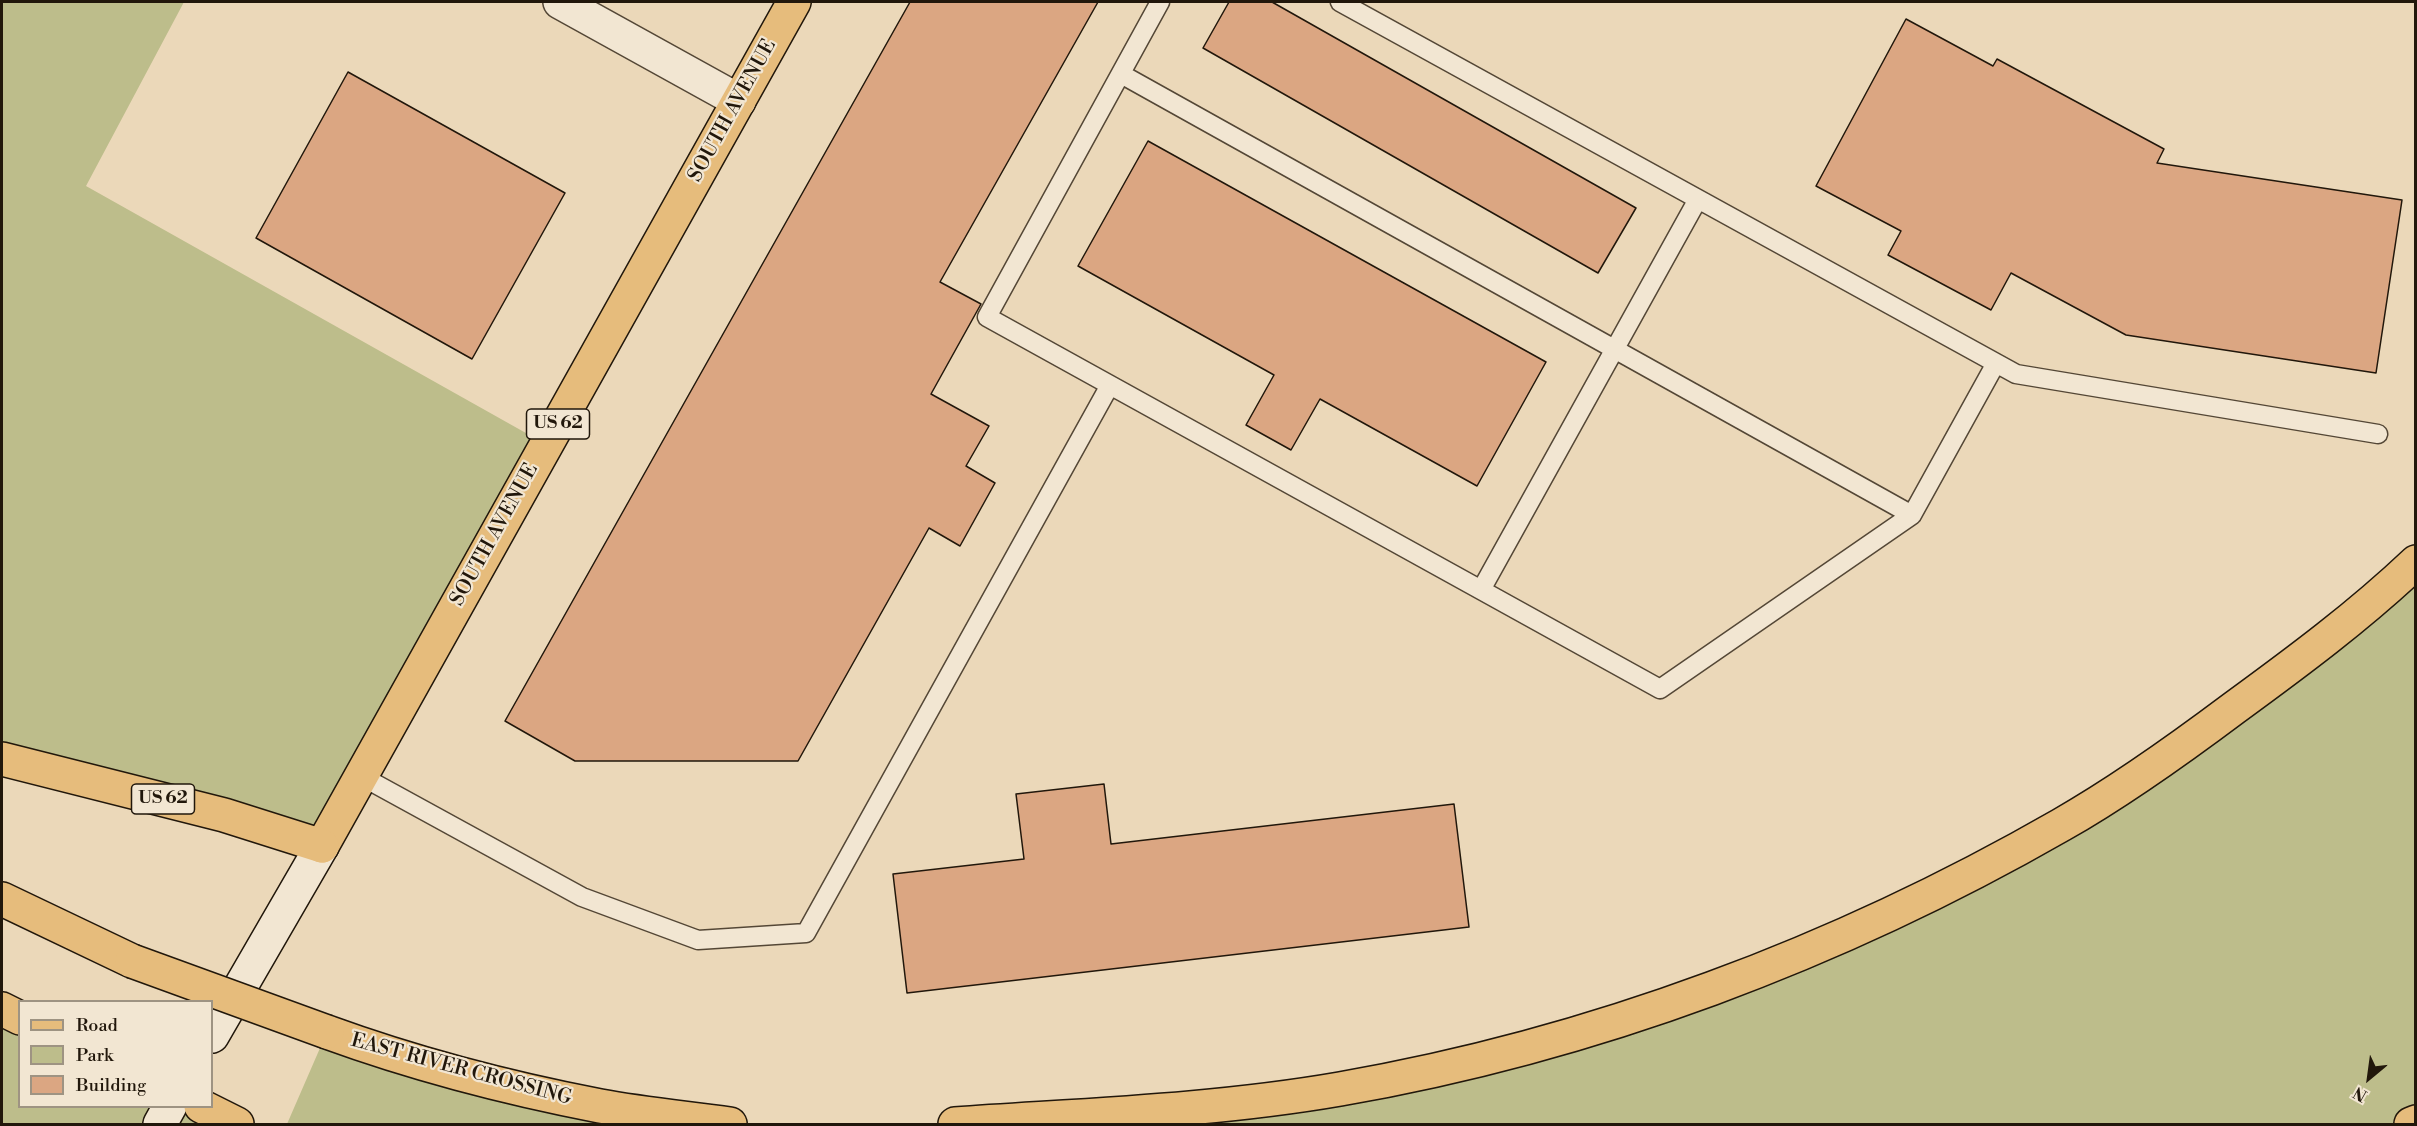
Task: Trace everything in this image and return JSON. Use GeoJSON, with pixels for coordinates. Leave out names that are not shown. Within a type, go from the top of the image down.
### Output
{"type":"FeatureCollection","features":[{"type":"Feature","properties":{"kind":"main road"},"geometry":{"type":"LineString","coordinates":[[560,2],[739,101]]}},
{"type":"Feature","properties":{"kind":"main road","name":"SOUTH AVENUE"},"geometry":{"type":"LineString","coordinates":[[213,1034],[322,846],[794,2]]}},
{"type":"Feature","properties":{"kind":"main road"},"geometry":{"type":"LineString","coordinates":[[955,1125],[1247,1103],[1395,1078],[1483,1060],[1636,1016],[1804,953],[1938,893],[2063,824],[2159,764],[2304,658],[2380,596],[2415,562]]}},
{"type":"Feature","properties":{"kind":"main road","name":"US 62"},"geometry":{"type":"LineString","coordinates":[[2,759],[224,815],[322,846]]}},
{"type":"Feature","properties":{"kind":"main road","name":"EAST RIVER CROSSING"},"geometry":{"type":"LineString","coordinates":[[2,899],[132,961],[380,1052],[503,1085],[601,1106],[730,1125]]}},
{"type":"Feature","properties":{"kind":"main road"},"geometry":{"type":"LineString","coordinates":[[2,1009],[18,1017]]}},
{"type":"Feature","properties":{"kind":"main road"},"geometry":{"type":"LineString","coordinates":[[160,1125],[169,1108]]}},
{"type":"Feature","properties":{"kind":"main road"},"geometry":{"type":"LineString","coordinates":[[203,1108],[237,1125]]}},
{"type":"Feature","properties":{"kind":"main road"},"geometry":{"type":"LineString","coordinates":[[2411,1125],[2415,1122]]}},
{"type":"Feature","properties":{"kind":"lane"},"geometry":{"type":"LineString","coordinates":[[1160,2],[987,317],[1660,689],[1912,515],[1996,363]]}},
{"type":"Feature","properties":{"kind":"lane"},"geometry":{"type":"LineString","coordinates":[[1340,2],[2016,374],[2378,434]]}},
{"type":"Feature","properties":{"kind":"lane"},"geometry":{"type":"LineString","coordinates":[[1120,74],[1912,515]]}},
{"type":"Feature","properties":{"kind":"lane"},"geometry":{"type":"LineString","coordinates":[[1481,590],[1698,199]]}},
{"type":"Feature","properties":{"kind":"lane"},"geometry":{"type":"LineString","coordinates":[[361,776],[582,897],[698,940],[806,933],[1110,385]]}},
{"type":"Feature","properties":{"kind":"green space"},"geometry":{"type":"Polygon","coordinates":[[[2,2],[184,2],[86,186],[533,437],[322,846],[2,759],[2,2]]]}},
{"type":"Feature","properties":{"kind":"green space"},"geometry":{"type":"Polygon","coordinates":[[[2415,562],[2415,1124],[955,1124],[1247,1103],[1636,1016],[2063,824],[2415,562]]]}},
{"type":"Feature","properties":{"kind":"green space"},"geometry":{"type":"Polygon","coordinates":[[[2,1009],[18,1017],[18,1108],[203,1108],[237,1124],[2,1124],[2,1009]]]}},
{"type":"Feature","properties":{"kind":"green space"},"geometry":{"type":"Polygon","coordinates":[[[327,1032],[730,1124],[287,1124],[327,1032]]]}},
{"type":"Feature","properties":{"kind":"building"},"geometry":{"type":"Polygon","coordinates":[[[910,2],[1098,2],[940,282],[981,304],[931,394],[989,426],[966,466],[995,483],[960,546],[929,528],[798,761],[575,761],[505,721],[910,2]]]}},
{"type":"Feature","properties":{"kind":"building"},"geometry":{"type":"Polygon","coordinates":[[[1229,2],[1272,2],[1636,208],[1598,273],[1203,48],[1229,2]]]}},
{"type":"Feature","properties":{"kind":"building"},"geometry":{"type":"Polygon","coordinates":[[[1906,19],[1993,66],[1997,59],[2164,149],[2157,163],[2402,200],[2376,373],[2126,335],[2011,273],[1991,310],[1888,255],[1901,231],[1816,186],[1906,19]]]}},
{"type":"Feature","properties":{"kind":"building"},"geometry":{"type":"Polygon","coordinates":[[[348,72],[565,193],[472,359],[256,238],[348,72]]]}},
{"type":"Feature","properties":{"kind":"building"},"geometry":{"type":"Polygon","coordinates":[[[1148,141],[1546,362],[1477,486],[1320,399],[1291,450],[1246,425],[1274,375],[1078,266],[1148,141]]]}},
{"type":"Feature","properties":{"kind":"building"},"geometry":{"type":"Polygon","coordinates":[[[1104,784],[1111,844],[1454,804],[1469,927],[907,993],[893,874],[1024,859],[1016,794],[1104,784]]]}}]}
